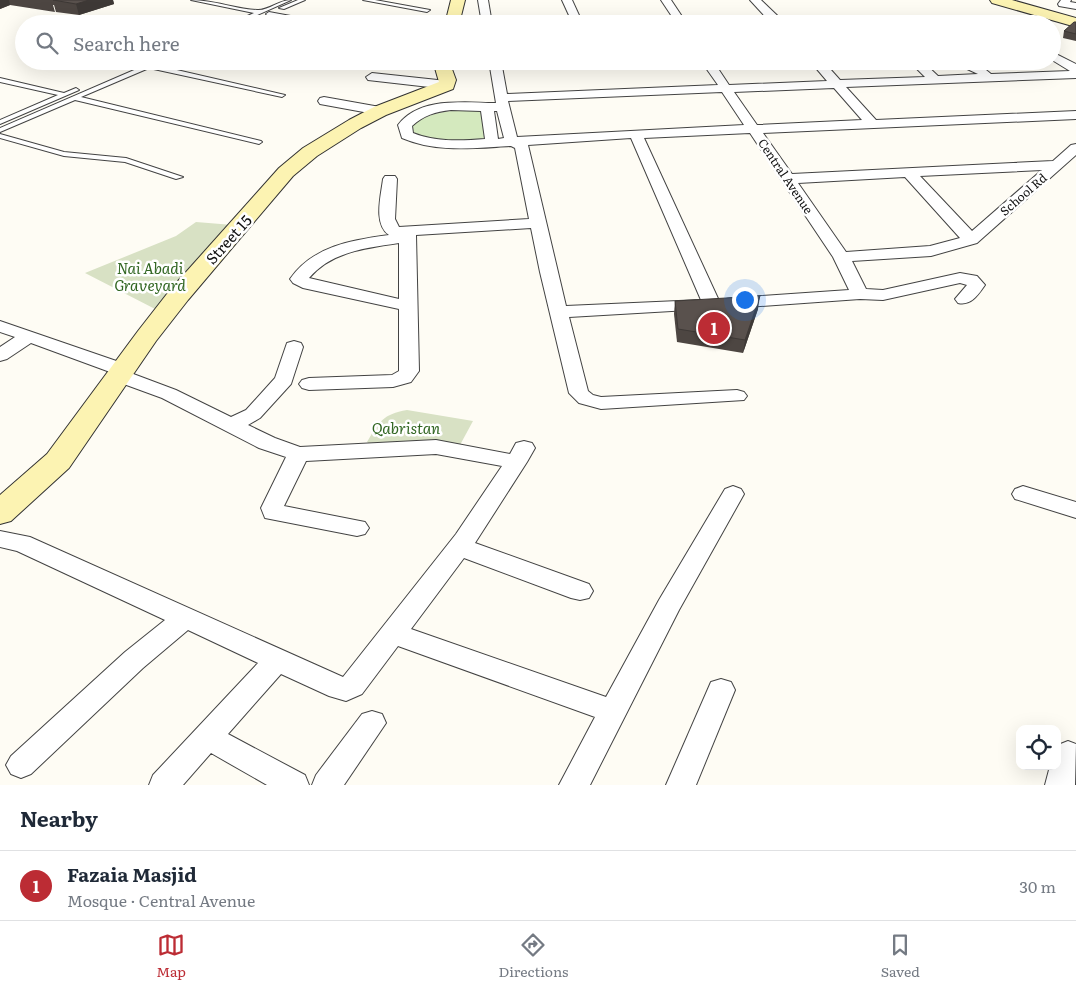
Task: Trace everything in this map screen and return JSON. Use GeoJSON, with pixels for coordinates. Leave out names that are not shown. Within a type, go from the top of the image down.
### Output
{"type":"FeatureCollection","features":[{"type":"Feature","properties":{"kind":"street"},"geometry":{"type":"LineString","coordinates":[[454,15],[458,0]]}},
{"type":"Feature","properties":{"kind":"street"},"geometry":{"type":"LineString","coordinates":[[482,0],[485,15]]}},
{"type":"Feature","properties":{"kind":"street"},"geometry":{"type":"LineString","coordinates":[[567,0],[574,15]]}},
{"type":"Feature","properties":{"kind":"street"},"geometry":{"type":"LineString","coordinates":[[666,0],[676,15]]}},
{"type":"Feature","properties":{"kind":"street"},"geometry":{"type":"LineString","coordinates":[[755,0],[769,15]]}},
{"type":"Feature","properties":{"kind":"street"},"geometry":{"type":"LineString","coordinates":[[997,0],[1049,15]]}},
{"type":"Feature","properties":{"kind":"street"},"geometry":{"type":"LineString","coordinates":[[1066,0],[1063,4],[1076,6]]}},
{"type":"Feature","properties":{"kind":"street"},"geometry":{"type":"LineString","coordinates":[[1061,19],[1076,23]]}},
{"type":"Feature","properties":{"kind":"street"},"geometry":{"type":"LineString","coordinates":[[1061,60],[1076,68]]}},
{"type":"Feature","properties":{"kind":"street"},"geometry":{"type":"LineString","coordinates":[[372,77],[447,86],[448,80],[444,70]]}},
{"type":"Feature","properties":{"kind":"street"},"geometry":{"type":"LineString","coordinates":[[497,70],[511,142]]}},
{"type":"Feature","properties":{"kind":"street","name":"Central Avenue"},"geometry":{"type":"LineString","coordinates":[[713,70],[841,258],[860,294]]}},
{"type":"Feature","properties":{"kind":"street"},"geometry":{"type":"LineString","coordinates":[[824,70],[872,124]]}},
{"type":"Feature","properties":{"kind":"street"},"geometry":{"type":"LineString","coordinates":[[924,70],[935,80]]}},
{"type":"Feature","properties":{"kind":"street"},"geometry":{"type":"LineString","coordinates":[[978,70],[989,78]]}},
{"type":"Feature","properties":{"kind":"street"},"geometry":{"type":"LineString","coordinates":[[1076,74],[726,88],[502,102],[486,107],[447,108],[422,112],[405,125],[407,135],[422,142],[451,145],[636,134],[1076,115]]}},
{"type":"Feature","properties":{"kind":"street","name":"Street 15"},"geometry":{"type":"LineString","coordinates":[[0,513],[58,461],[119,372],[179,295],[286,172],[310,152],[355,124],[380,112],[447,86]]}},
{"type":"Feature","properties":{"kind":"street"},"geometry":{"type":"LineString","coordinates":[[324,101],[380,112]]}},
{"type":"Feature","properties":{"kind":"street"},"geometry":{"type":"LineString","coordinates":[[486,107],[492,143]]}},
{"type":"Feature","properties":{"kind":"street"},"geometry":{"type":"LineString","coordinates":[[636,134],[712,304]]}},
{"type":"Feature","properties":{"kind":"street"},"geometry":{"type":"LineString","coordinates":[[511,142],[522,147],[558,312],[579,393],[586,399],[601,403],[737,396]]}},
{"type":"Feature","properties":{"kind":"street","name":"School Rd"},"geometry":{"type":"LineString","coordinates":[[971,240],[1076,148]]}},
{"type":"Feature","properties":{"kind":"street"},"geometry":{"type":"LineString","coordinates":[[788,179],[1057,165]]}},
{"type":"Feature","properties":{"kind":"street"},"geometry":{"type":"LineString","coordinates":[[841,258],[931,252],[971,240],[908,172]]}},
{"type":"Feature","properties":{"kind":"street"},"geometry":{"type":"LineString","coordinates":[[390,179],[387,219],[393,231],[408,235]]}},
{"type":"Feature","properties":{"kind":"street"},"geometry":{"type":"LineString","coordinates":[[408,306],[309,284],[299,279],[315,260],[332,251],[408,235],[418,230],[538,223]]}},
{"type":"Feature","properties":{"kind":"street"},"geometry":{"type":"LineString","coordinates":[[309,384],[393,381],[404,378],[409,371],[408,235]]}},
{"type":"Feature","properties":{"kind":"street"},"geometry":{"type":"LineString","coordinates":[[558,312],[860,294],[883,295],[960,278],[971,280],[976,285],[964,300]]}},
{"type":"Feature","properties":{"kind":"street"},"geometry":{"type":"LineString","coordinates":[[0,326],[119,372],[169,394],[267,443],[298,454],[436,447],[520,455],[505,482],[459,547],[352,686],[346,690],[22,543],[0,539]]}},
{"type":"Feature","properties":{"kind":"street"},"geometry":{"type":"LineString","coordinates":[[0,355],[30,336]]}},
{"type":"Feature","properties":{"kind":"street"},"geometry":{"type":"LineString","coordinates":[[232,425],[253,414],[284,380],[294,348]]}},
{"type":"Feature","properties":{"kind":"street"},"geometry":{"type":"LineString","coordinates":[[298,454],[272,508],[273,512],[357,528]]}},
{"type":"Feature","properties":{"kind":"street"},"geometry":{"type":"LineString","coordinates":[[574,785],[668,607],[733,494]]}},
{"type":"Feature","properties":{"kind":"street"},"geometry":{"type":"LineString","coordinates":[[1023,494],[1076,510]]}},
{"type":"Feature","properties":{"kind":"street"},"geometry":{"type":"LineString","coordinates":[[459,547],[580,591]]}},
{"type":"Feature","properties":{"kind":"street"},"geometry":{"type":"LineString","coordinates":[[21,766],[134,660],[185,618]]}},
{"type":"Feature","properties":{"kind":"street"},"geometry":{"type":"LineString","coordinates":[[393,633],[614,711]]}},
{"type":"Feature","properties":{"kind":"street"},"geometry":{"type":"LineString","coordinates":[[164,785],[278,660]]}},
{"type":"Feature","properties":{"kind":"street"},"geometry":{"type":"LineString","coordinates":[[681,785],[721,690]]}},
{"type":"Feature","properties":{"kind":"street"},"geometry":{"type":"LineString","coordinates":[[327,785],[372,723]]}},
{"type":"Feature","properties":{"kind":"street"},"geometry":{"type":"LineString","coordinates":[[208,737],[294,785]]}},
{"type":"Feature","properties":{"kind":"street"},"geometry":{"type":"LineString","coordinates":[[1060,785],[1068,754]]}},
{"type":"Feature","properties":{"kind":"lane"},"geometry":{"type":"LineString","coordinates":[[194,0],[260,12]]}},
{"type":"Feature","properties":{"kind":"lane"},"geometry":{"type":"LineString","coordinates":[[253,15],[288,0]]}},
{"type":"Feature","properties":{"kind":"lane"},"geometry":{"type":"LineString","coordinates":[[269,14],[302,0]]}},
{"type":"Feature","properties":{"kind":"lane"},"geometry":{"type":"LineString","coordinates":[[366,0],[427,10]]}},
{"type":"Feature","properties":{"kind":"lane"},"geometry":{"type":"LineString","coordinates":[[269,14],[274,15]]}},
{"type":"Feature","properties":{"kind":"lane"},"geometry":{"type":"LineString","coordinates":[[0,122],[128,70]]}},
{"type":"Feature","properties":{"kind":"lane"},"geometry":{"type":"LineString","coordinates":[[0,130],[75,98],[131,70]]}},
{"type":"Feature","properties":{"kind":"lane"},"geometry":{"type":"LineString","coordinates":[[170,70],[282,95]]}},
{"type":"Feature","properties":{"kind":"lane"},"geometry":{"type":"LineString","coordinates":[[0,80],[64,95]]}},
{"type":"Feature","properties":{"kind":"lane"},"geometry":{"type":"LineString","coordinates":[[75,98],[259,142]]}},
{"type":"Feature","properties":{"kind":"lane"},"geometry":{"type":"LineString","coordinates":[[0,136],[64,154],[126,160],[179,177]]}},
{"type":"Feature","properties":{"kind":"green space"},"geometry":{"type":"Polygon","coordinates":[[[482,110],[486,140],[446,143],[416,135],[411,128],[412,124],[421,119],[438,113],[482,110]]]}},
{"type":"Feature","properties":{"kind":"green space","name":"Nai Abadi Graveyard"},"geometry":{"type":"Polygon","coordinates":[[[196,222],[233,225],[157,310],[85,273],[176,236],[196,222]]]}},
{"type":"Feature","properties":{"kind":"green space","name":"Qabristan"},"geometry":{"type":"Polygon","coordinates":[[[407,410],[473,421],[460,445],[371,445],[367,442],[382,420],[392,414],[407,410]]]}},
{"type":"Feature","properties":{"kind":"building"},"geometry":{"type":"Polygon","coordinates":[[[53,0],[89,0],[76,4],[53,0]]]}},
{"type":"Feature","properties":{"kind":"building"},"geometry":{"type":"Polygon","coordinates":[[[1076,22],[1076,34],[1064,31],[1076,22]]]}},
{"type":"Feature","properties":{"kind":"building"},"geometry":{"type":"Polygon","coordinates":[[[760,296],[745,340],[678,329],[675,301],[760,296]]]}},
{"type":"Feature","properties":{"kind":"place","name":"Fazaia Masjid"},"geometry":{"type":"Point","coordinates":[714,328]}}]}
